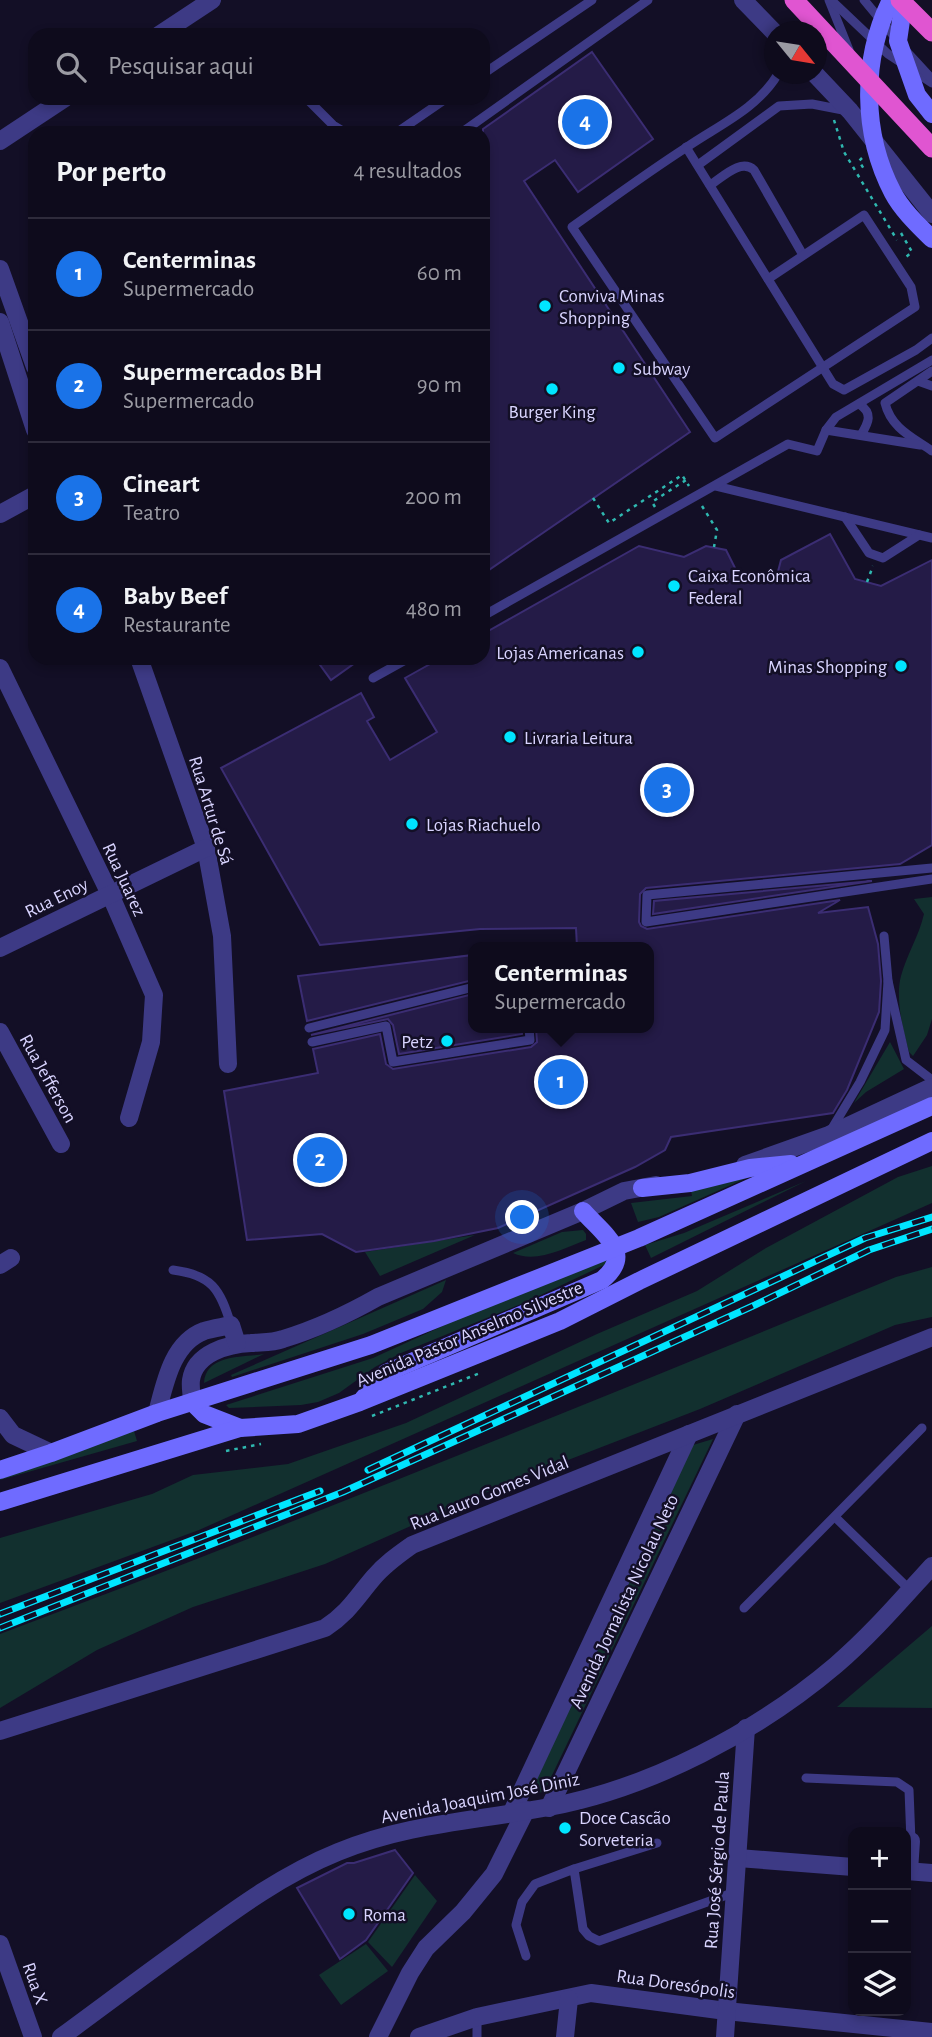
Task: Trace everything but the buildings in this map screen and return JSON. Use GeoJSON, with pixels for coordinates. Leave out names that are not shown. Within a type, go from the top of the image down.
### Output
{"type":"FeatureCollection","features":[{"type":"Feature","properties":{"kind":"highway"},"geometry":{"type":"LineString","coordinates":[[794,0],[932,148]]}},
{"type":"Feature","properties":{"kind":"highway"},"geometry":{"type":"LineString","coordinates":[[902,0],[932,32]]}},
{"type":"Feature","properties":{"kind":"main road"},"geometry":{"type":"LineString","coordinates":[[891,0],[882,19],[873,56],[869,94],[872,132],[880,163],[894,196],[929,237]]}},
{"type":"Feature","properties":{"kind":"main road"},"geometry":{"type":"LineString","coordinates":[[902,0],[898,41],[917,95],[932,114]]}},
{"type":"Feature","properties":{"kind":"main road","name":"Avenida Pastor Anselmo Silvestre"},"geometry":{"type":"LineString","coordinates":[[0,1470],[157,1413],[371,1345],[639,1238],[932,1106]]}},
{"type":"Feature","properties":{"kind":"main road","name":"Avenida Pastor Anselmo Silvestre"},"geometry":{"type":"LineString","coordinates":[[0,1502],[240,1427],[298,1424],[360,1402],[560,1321],[768,1218],[932,1141]]}},
{"type":"Feature","properties":{"kind":"main road"},"geometry":{"type":"LineString","coordinates":[[642,1188],[690,1183],[751,1168],[805,1163]]}},
{"type":"Feature","properties":{"kind":"main road"},"geometry":{"type":"LineString","coordinates":[[360,1402],[386,1373],[602,1280],[613,1271],[617,1264],[615,1246],[583,1211]]}},
{"type":"Feature","properties":{"kind":"main road"},"geometry":{"type":"LineString","coordinates":[[192,1402],[204,1414],[240,1427]]}},
{"type":"Feature","properties":{"kind":"street"},"geometry":{"type":"LineString","coordinates":[[170,28],[212,0]]}},
{"type":"Feature","properties":{"kind":"street"},"geometry":{"type":"LineString","coordinates":[[743,0],[764,21]]}},
{"type":"Feature","properties":{"kind":"street"},"geometry":{"type":"LineString","coordinates":[[825,84],[932,214]]}},
{"type":"Feature","properties":{"kind":"street"},"geometry":{"type":"LineString","coordinates":[[0,141],[54,105]]}},
{"type":"Feature","properties":{"kind":"street"},"geometry":{"type":"LineString","coordinates":[[0,269],[28,347]]}},
{"type":"Feature","properties":{"kind":"street"},"geometry":{"type":"LineString","coordinates":[[0,322],[28,408]]}},
{"type":"Feature","properties":{"kind":"street"},"geometry":{"type":"LineString","coordinates":[[0,514],[28,499]]}},
{"type":"Feature","properties":{"kind":"street","name":"Rua Artur de Sá"},"geometry":{"type":"LineString","coordinates":[[141,665],[206,848],[222,936],[228,1063]]}},
{"type":"Feature","properties":{"kind":"street","name":"Rua Juarez"},"geometry":{"type":"LineString","coordinates":[[0,668],[110,894],[154,995],[151,1042],[129,1118]]}},
{"type":"Feature","properties":{"kind":"street","name":"Rua Enoy"},"geometry":{"type":"LineString","coordinates":[[0,948],[206,848]]}},
{"type":"Feature","properties":{"kind":"street","name":"Rua Jefferson"},"geometry":{"type":"LineString","coordinates":[[0,1032],[61,1144]]}},
{"type":"Feature","properties":{"kind":"street"},"geometry":{"type":"LineString","coordinates":[[192,1402],[191,1379],[196,1366],[208,1354],[237,1344],[271,1343],[283,1339],[349,1313],[377,1297],[583,1211],[624,1191],[750,1164],[829,1135],[932,1087]]}},
{"type":"Feature","properties":{"kind":"street"},"geometry":{"type":"LineString","coordinates":[[157,1413],[173,1362],[185,1343],[204,1331],[231,1325],[237,1344]]}},
{"type":"Feature","properties":{"kind":"street","name":"Rua Lauro Gomes Vidal"},"geometry":{"type":"LineString","coordinates":[[0,1731],[325,1628],[343,1616],[374,1577],[412,1545],[932,1337]]}},
{"type":"Feature","properties":{"kind":"street","name":"Avenida Jornalista Nicolau Neto"},"geometry":{"type":"LineString","coordinates":[[549,1808],[737,1414]]}},
{"type":"Feature","properties":{"kind":"street"},"geometry":{"type":"LineString","coordinates":[[0,1418],[13,1435],[51,1453]]}},
{"type":"Feature","properties":{"kind":"street","name":"Avenida Jornalista Nicolau Neto"},"geometry":{"type":"LineString","coordinates":[[378,2037],[410,1973],[426,1948],[463,1912],[494,1874],[519,1811],[688,1434]]}},
{"type":"Feature","properties":{"kind":"street","name":"Avenida Joaquim José Diniz"},"geometry":{"type":"LineString","coordinates":[[61,2037],[261,1892],[338,1852],[393,1833],[424,1826],[549,1808],[638,1783],[692,1758],[793,1698],[837,1664],[932,1566]]}},
{"type":"Feature","properties":{"kind":"street","name":"Rua José Sérgio de Paula"},"geometry":{"type":"LineString","coordinates":[[725,2037],[746,1728]]}},
{"type":"Feature","properties":{"kind":"street"},"geometry":{"type":"LineString","coordinates":[[738,1858],[848,1867]]}},
{"type":"Feature","properties":{"kind":"street"},"geometry":{"type":"LineString","coordinates":[[911,1871],[932,1873]]}},
{"type":"Feature","properties":{"kind":"street","name":"Rua X"},"geometry":{"type":"LineString","coordinates":[[0,1944],[33,2037]]}},
{"type":"Feature","properties":{"kind":"street","name":"Rua Doresópolis"},"geometry":{"type":"LineString","coordinates":[[419,2037],[477,2017],[591,1993],[891,2033],[932,2032]]}},
{"type":"Feature","properties":{"kind":"street"},"geometry":{"type":"LineString","coordinates":[[565,2037],[569,1998]]}},
{"type":"Feature","properties":{"kind":"lane"},"geometry":{"type":"LineString","coordinates":[[490,69],[592,0]]}},
{"type":"Feature","properties":{"kind":"lane"},"geometry":{"type":"LineString","coordinates":[[471,126],[648,0]]}},
{"type":"Feature","properties":{"kind":"lane"},"geometry":{"type":"LineString","coordinates":[[830,0],[836,23],[860,73]]}},
{"type":"Feature","properties":{"kind":"lane"},"geometry":{"type":"LineString","coordinates":[[830,0],[888,54],[932,81]]}},
{"type":"Feature","properties":{"kind":"lane"},"geometry":{"type":"LineString","coordinates":[[864,0],[932,81]]}},
{"type":"Feature","properties":{"kind":"lane"},"geometry":{"type":"LineString","coordinates":[[768,279],[864,215],[911,287],[915,307],[715,438],[572,227],[755,103],[772,84]]}},
{"type":"Feature","properties":{"kind":"lane"},"geometry":{"type":"LineString","coordinates":[[698,166],[779,106],[812,104],[849,111]]}},
{"type":"Feature","properties":{"kind":"lane"},"geometry":{"type":"LineString","coordinates":[[313,105],[335,126]]}},
{"type":"Feature","properties":{"kind":"lane"},"geometry":{"type":"LineString","coordinates":[[406,126],[437,105]]}},
{"type":"Feature","properties":{"kind":"lane"},"geometry":{"type":"LineString","coordinates":[[687,147],[833,384],[844,390],[916,350],[932,338]]}},
{"type":"Feature","properties":{"kind":"lane"},"geometry":{"type":"LineString","coordinates":[[710,185],[742,164],[749,165],[803,255]]}},
{"type":"Feature","properties":{"kind":"lane"},"geometry":{"type":"LineString","coordinates":[[490,612],[788,444],[817,451],[825,430],[836,417],[932,360]]}},
{"type":"Feature","properties":{"kind":"lane"},"geometry":{"type":"LineString","coordinates":[[869,415],[932,371]]}},
{"type":"Feature","properties":{"kind":"lane"},"geometry":{"type":"LineString","coordinates":[[918,381],[932,386]]}},
{"type":"Feature","properties":{"kind":"lane"},"geometry":{"type":"LineString","coordinates":[[886,403],[889,416],[898,427],[928,448]]}},
{"type":"Feature","properties":{"kind":"lane"},"geometry":{"type":"LineString","coordinates":[[859,404],[866,408],[869,415],[862,435]]}},
{"type":"Feature","properties":{"kind":"lane"},"geometry":{"type":"LineString","coordinates":[[825,430],[928,448]]}},
{"type":"Feature","properties":{"kind":"lane"},"geometry":{"type":"LineString","coordinates":[[716,486],[932,538]]}},
{"type":"Feature","properties":{"kind":"lane"},"geometry":{"type":"LineString","coordinates":[[845,517],[869,553],[883,558],[919,535]]}},
{"type":"Feature","properties":{"kind":"lane"},"geometry":{"type":"LineString","coordinates":[[373,678],[396,665]]}},
{"type":"Feature","properties":{"kind":"lane"},"geometry":{"type":"LineString","coordinates":[[932,868],[647,895],[646,922],[932,879]]}},
{"type":"Feature","properties":{"kind":"lane"},"geometry":{"type":"LineString","coordinates":[[884,936],[888,981],[906,1060],[932,1080]]}},
{"type":"Feature","properties":{"kind":"lane"},"geometry":{"type":"LineString","coordinates":[[829,1135],[860,1082],[885,1030],[888,981]]}},
{"type":"Feature","properties":{"kind":"lane"},"geometry":{"type":"LineString","coordinates":[[309,1028],[468,988]]}},
{"type":"Feature","properties":{"kind":"lane"},"geometry":{"type":"LineString","coordinates":[[312,1042],[386,1026],[393,1062],[530,1040],[529,1033]]}},
{"type":"Feature","properties":{"kind":"lane"},"geometry":{"type":"LineString","coordinates":[[173,1270],[195,1272],[211,1283],[224,1302],[231,1325]]}},
{"type":"Feature","properties":{"kind":"lane"},"geometry":{"type":"LineString","coordinates":[[744,1608],[922,1428]]}},
{"type":"Feature","properties":{"kind":"lane"},"geometry":{"type":"LineString","coordinates":[[835,1517],[910,1590]]}},
{"type":"Feature","properties":{"kind":"lane"},"geometry":{"type":"LineString","coordinates":[[806,1777],[897,1782],[909,1790],[910,1827]]}},
{"type":"Feature","properties":{"kind":"lane"},"geometry":{"type":"LineString","coordinates":[[526,1956],[516,1925],[522,1902],[535,1884],[657,1843]]}},
{"type":"Feature","properties":{"kind":"lane"},"geometry":{"type":"LineString","coordinates":[[574,1869],[583,1929],[599,1941],[735,1892]]}},
{"type":"Feature","properties":{"kind":"lane"},"geometry":{"type":"LineString","coordinates":[[477,2017],[477,2037]]}},
{"type":"Feature","properties":{"kind":"path"},"geometry":{"type":"LineString","coordinates":[[593,498],[609,523],[682,475],[686,480]]}},
{"type":"Feature","properties":{"kind":"path"},"geometry":{"type":"LineString","coordinates":[[696,497],[717,530],[714,547]]}},
{"type":"Feature","properties":{"kind":"path"},"geometry":{"type":"LineString","coordinates":[[867,582],[876,555]]}},
{"type":"Feature","properties":{"kind":"green space"},"geometry":{"type":"Polygon","coordinates":[[[932,897],[932,1019],[927,1035],[913,1056],[909,1052],[902,1024],[899,985],[924,914],[914,899],[932,897]]]}},
{"type":"Feature","properties":{"kind":"green space"},"geometry":{"type":"Polygon","coordinates":[[[890,1042],[904,1069],[866,1092],[854,1103],[890,1042]]]}},
{"type":"Feature","properties":{"kind":"green space"},"geometry":{"type":"Polygon","coordinates":[[[932,1166],[932,1203],[199,1530],[0,1603],[0,1538],[152,1494],[193,1475],[288,1464],[406,1423],[597,1334],[697,1291],[766,1248],[898,1177],[932,1166]]]}},
{"type":"Feature","properties":{"kind":"green space"},"geometry":{"type":"Polygon","coordinates":[[[751,1176],[659,1217],[638,1222],[631,1203],[692,1196],[691,1190],[751,1176]]]}},
{"type":"Feature","properties":{"kind":"green space"},"geometry":{"type":"Polygon","coordinates":[[[806,1181],[651,1258],[645,1245],[684,1233],[806,1181]]]}},
{"type":"Feature","properties":{"kind":"green space"},"geometry":{"type":"Polygon","coordinates":[[[583,1230],[586,1240],[559,1251],[531,1257],[513,1253],[562,1232],[583,1230]]]}},
{"type":"Feature","properties":{"kind":"green space"},"geometry":{"type":"Polygon","coordinates":[[[475,1235],[380,1276],[365,1252],[475,1235]]]}},
{"type":"Feature","properties":{"kind":"green space"},"geometry":{"type":"Polygon","coordinates":[[[606,1259],[604,1265],[526,1302],[401,1353],[375,1367],[339,1393],[318,1402],[229,1408],[226,1405],[373,1358],[458,1319],[606,1259]]]}},
{"type":"Feature","properties":{"kind":"green space"},"geometry":{"type":"Polygon","coordinates":[[[932,1267],[932,1317],[895,1325],[700,1409],[501,1486],[325,1564],[193,1607],[97,1650],[0,1708],[0,1634],[337,1504],[896,1277],[932,1267]]]}},
{"type":"Feature","properties":{"kind":"green space"},"geometry":{"type":"Polygon","coordinates":[[[446,1280],[442,1292],[423,1309],[363,1334],[232,1377],[231,1375],[446,1280]]]}},
{"type":"Feature","properties":{"kind":"green space"},"geometry":{"type":"Polygon","coordinates":[[[264,1354],[204,1383],[206,1374],[218,1362],[264,1354]]]}},
{"type":"Feature","properties":{"kind":"green space"},"geometry":{"type":"Polygon","coordinates":[[[134,1431],[137,1441],[0,1480],[0,1471],[134,1431]]]}},
{"type":"Feature","properties":{"kind":"green space"},"geometry":{"type":"Polygon","coordinates":[[[713,1439],[544,1792],[528,1794],[693,1445],[713,1439]]]}},
{"type":"Feature","properties":{"kind":"green space"},"geometry":{"type":"Polygon","coordinates":[[[932,1626],[932,1708],[837,1707],[932,1626]]]}},
{"type":"Feature","properties":{"kind":"green space"},"geometry":{"type":"Polygon","coordinates":[[[415,1875],[437,1901],[392,1967],[368,1942],[415,1875]]]}},
{"type":"Feature","properties":{"kind":"green space"},"geometry":{"type":"Polygon","coordinates":[[[366,1944],[388,1971],[341,2005],[319,1975],[366,1944]]]}},
{"type":"Feature","properties":{"kind":"railway"},"geometry":{"type":"LineString","coordinates":[[368,1470],[865,1238],[932,1217]]}},
{"type":"Feature","properties":{"kind":"railway"},"geometry":{"type":"LineString","coordinates":[[0,1628],[343,1492],[755,1305],[869,1250],[932,1229]]}},
{"type":"Feature","properties":{"kind":"railway"},"geometry":{"type":"LineString","coordinates":[[0,1614],[320,1491]]}},
{"type":"Feature","properties":{"kind":"place","name":"Baby Beef"},"geometry":{"type":"Point","coordinates":[585,122]}},
{"type":"Feature","properties":{"kind":"place","name":"Conviva Minas Shopping"},"geometry":{"type":"Point","coordinates":[545,306]}},
{"type":"Feature","properties":{"kind":"place","name":"Subway"},"geometry":{"type":"Point","coordinates":[619,368]}},
{"type":"Feature","properties":{"kind":"place","name":"Burger King"},"geometry":{"type":"Point","coordinates":[552,389]}},
{"type":"Feature","properties":{"kind":"place","name":"Caixa Econômica Federal"},"geometry":{"type":"Point","coordinates":[674,586]}},
{"type":"Feature","properties":{"kind":"place","name":"Lojas Americanas"},"geometry":{"type":"Point","coordinates":[638,652]}},
{"type":"Feature","properties":{"kind":"place","name":"Minas Shopping"},"geometry":{"type":"Point","coordinates":[901,666]}},
{"type":"Feature","properties":{"kind":"place","name":"Livraria Leitura"},"geometry":{"type":"Point","coordinates":[510,737]}},
{"type":"Feature","properties":{"kind":"place","name":"Cineart"},"geometry":{"type":"Point","coordinates":[667,790]}},
{"type":"Feature","properties":{"kind":"place","name":"Lojas Riachuelo"},"geometry":{"type":"Point","coordinates":[412,824]}},
{"type":"Feature","properties":{"kind":"place","name":"Petz"},"geometry":{"type":"Point","coordinates":[447,1041]}},
{"type":"Feature","properties":{"kind":"place","name":"Centerminas"},"geometry":{"type":"Point","coordinates":[561,1082]}},
{"type":"Feature","properties":{"kind":"place","name":"Supermercados BH"},"geometry":{"type":"Point","coordinates":[320,1160]}},
{"type":"Feature","properties":{"kind":"place","name":"Doce Cascão Sorveteria"},"geometry":{"type":"Point","coordinates":[565,1828]}},
{"type":"Feature","properties":{"kind":"place","name":"Roma"},"geometry":{"type":"Point","coordinates":[349,1914]}}]}
